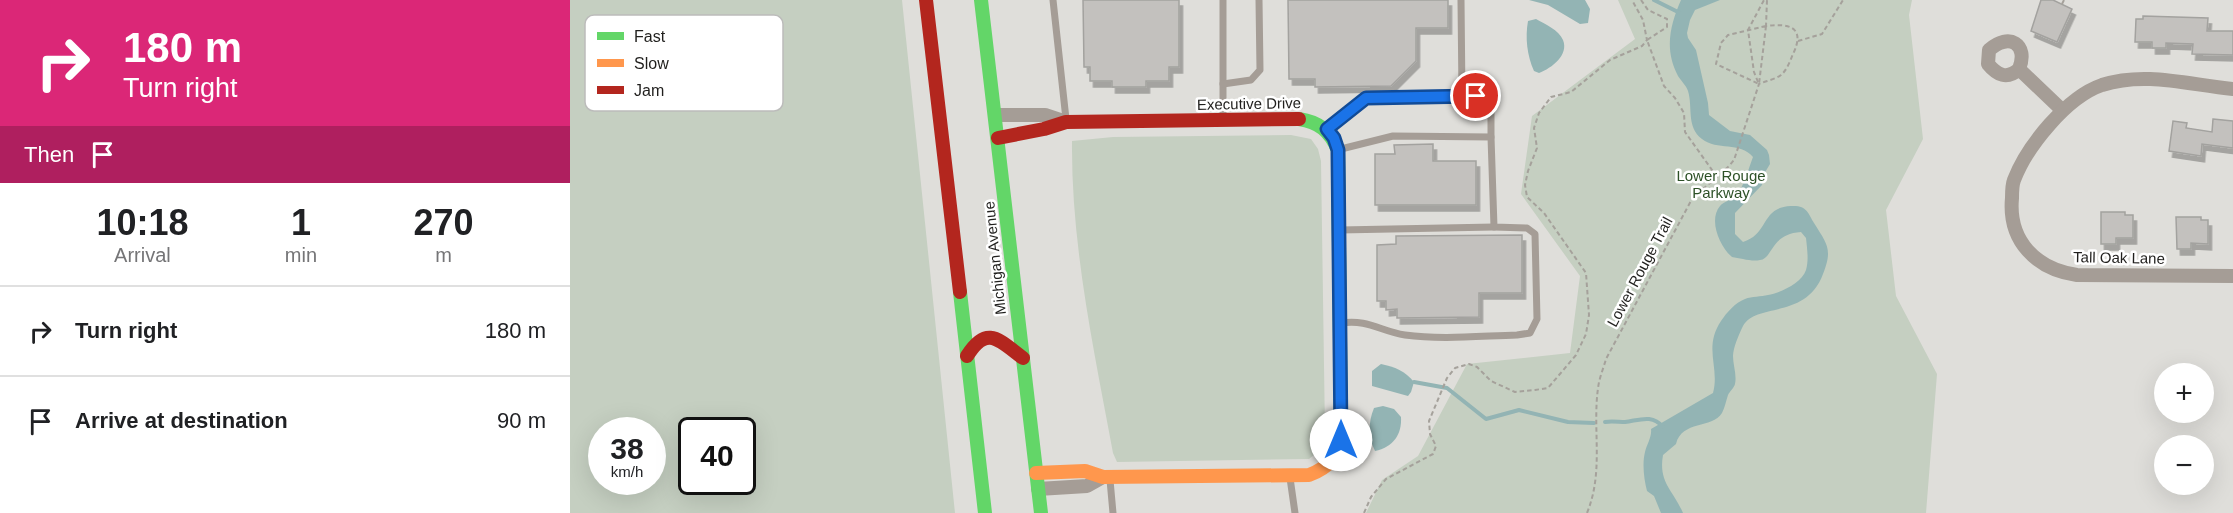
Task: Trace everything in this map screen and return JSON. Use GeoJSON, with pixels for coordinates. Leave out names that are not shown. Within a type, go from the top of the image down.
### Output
{"type":"FeatureCollection","features":[{"type":"Feature","properties":{"kind":"main road"},"geometry":{"type":"LineString","coordinates":[[926,0],[985,513]]}},
{"type":"Feature","properties":{"kind":"main road","name":"Michigan Avenue"},"geometry":{"type":"LineString","coordinates":[[981,0],[1041,513]]}},
{"type":"Feature","properties":{"kind":"main road","name":"Executive Drive"},"geometry":{"type":"LineString","coordinates":[[998,138],[1066,122],[1223,122],[1299,119],[1310,120],[1327,129]]}},
{"type":"Feature","properties":{"kind":"main road"},"geometry":{"type":"LineString","coordinates":[[1036,473],[1085,471],[1106,477],[1309,475],[1319,472],[1332,463],[1340,448],[1340,230],[1338,150],[1334,138],[1327,129]]}},
{"type":"Feature","properties":{"kind":"main road"},"geometry":{"type":"LineString","coordinates":[[967,356],[976,341],[985,336],[991,336],[1003,341],[1023,358]]}},
{"type":"Feature","properties":{"kind":"street"},"geometry":{"type":"LineString","coordinates":[[2019,69],[2062,110]]}},
{"type":"Feature","properties":{"kind":"street","name":"Tall Oak Lane"},"geometry":{"type":"LineString","coordinates":[[2233,89],[2154,78],[2121,80],[2099,86],[2062,110],[2026,155],[2013,182],[2011,210],[2016,235],[2024,248],[2049,267],[2062,272],[2077,275],[2233,276]]}},
{"type":"Feature","properties":{"kind":"street","name":"Executive Drive"},"geometry":{"type":"LineString","coordinates":[[995,115],[1045,115],[1066,122]]}},
{"type":"Feature","properties":{"kind":"street"},"geometry":{"type":"LineString","coordinates":[[1038,489],[1088,486],[1106,477]]}},
{"type":"Feature","properties":{"kind":"lane"},"geometry":{"type":"LineString","coordinates":[[1053,0],[1066,122]]}},
{"type":"Feature","properties":{"kind":"lane"},"geometry":{"type":"LineString","coordinates":[[1223,0],[1223,122]]}},
{"type":"Feature","properties":{"kind":"lane"},"geometry":{"type":"LineString","coordinates":[[1223,84],[1251,80],[1260,70],[1259,0]]}},
{"type":"Feature","properties":{"kind":"lane"},"geometry":{"type":"LineString","coordinates":[[1461,0],[1462,96]]}},
{"type":"Feature","properties":{"kind":"lane"},"geometry":{"type":"LineString","coordinates":[[1327,129],[1366,98],[1491,96],[1494,227]]}},
{"type":"Feature","properties":{"kind":"lane"},"geometry":{"type":"LineString","coordinates":[[1338,150],[1393,135],[1491,137]]}},
{"type":"Feature","properties":{"kind":"lane"},"geometry":{"type":"LineString","coordinates":[[1340,230],[1527,228],[1535,234],[1537,320],[1530,333],[1428,336],[1402,334],[1356,321],[1341,323]]}},
{"type":"Feature","properties":{"kind":"lane"},"geometry":{"type":"LineString","coordinates":[[1290,475],[1295,513]]}},
{"type":"Feature","properties":{"kind":"lane"},"geometry":{"type":"LineString","coordinates":[[1106,477],[1113,513]]}},
{"type":"Feature","properties":{"kind":"path"},"geometry":{"type":"LineString","coordinates":[[1641,0],[1648,10],[1667,19],[1667,27],[1647,40],[1664,86],[1684,113],[1685,132],[1717,177]]}},
{"type":"Feature","properties":{"kind":"path"},"geometry":{"type":"LineString","coordinates":[[1766,0],[1766,26]]}},
{"type":"Feature","properties":{"kind":"path"},"geometry":{"type":"LineString","coordinates":[[1759,84],[1754,72],[1748,30],[1766,0]]}},
{"type":"Feature","properties":{"kind":"path"},"geometry":{"type":"LineString","coordinates":[[1798,41],[1822,34],[1844,0]]}},
{"type":"Feature","properties":{"kind":"path"},"geometry":{"type":"LineString","coordinates":[[2062,4],[2064,0]]}},
{"type":"Feature","properties":{"kind":"path"},"geometry":{"type":"LineString","coordinates":[[1779,24],[1792,27],[1797,32],[1798,41],[1781,75],[1759,84],[1716,64],[1720,43],[1728,35],[1766,26],[1779,24]]}},
{"type":"Feature","properties":{"kind":"path","name":"Lower Rouge Trail"},"geometry":{"type":"LineString","coordinates":[[1587,513],[1594,496],[1598,461],[1599,382],[1606,359],[1692,199],[1734,160],[1759,84],[1766,26]]}},
{"type":"Feature","properties":{"kind":"green space"},"geometry":{"type":"Polygon","coordinates":[[[570,0],[902,0],[955,513],[570,513],[570,0]]]}},
{"type":"Feature","properties":{"kind":"green space","name":"Lower Rouge Parkway"},"geometry":{"type":"Polygon","coordinates":[[[1618,0],[1912,0],[1909,15],[1923,139],[1886,210],[1896,296],[1937,374],[1926,513],[1366,513],[1382,480],[1418,456],[1467,364],[1570,353],[1580,276],[1521,194],[1532,116],[1635,39],[1618,0]]]}},
{"type":"Feature","properties":{"kind":"green space"},"geometry":{"type":"Polygon","coordinates":[[[1291,135],[1311,139],[1318,149],[1321,161],[1325,433],[1320,450],[1309,459],[1117,462],[1113,453],[1085,298],[1075,220],[1072,141],[1113,137],[1291,135]]]}},
{"type":"Feature","properties":{"kind":"water"},"geometry":{"type":"Polygon","coordinates":[[[1529,0],[1585,0],[1590,9],[1588,23],[1580,24],[1548,5],[1529,0]]]}},
{"type":"Feature","properties":{"kind":"water"},"geometry":{"type":"Polygon","coordinates":[[[1681,0],[1720,0],[1695,10],[1687,33],[1696,50],[1709,115],[1730,131],[1750,135],[1767,150],[1769,155],[1770,164],[1764,174],[1762,185],[1735,213],[1735,234],[1743,242],[1757,233],[1774,211],[1791,206],[1804,208],[1825,242],[1828,258],[1815,288],[1805,298],[1794,304],[1759,314],[1749,319],[1743,326],[1733,353],[1735,384],[1728,395],[1722,413],[1711,421],[1684,431],[1676,444],[1663,455],[1665,480],[1683,513],[1661,513],[1654,496],[1647,491],[1644,477],[1644,457],[1651,429],[1713,393],[1715,375],[1713,340],[1721,321],[1729,311],[1745,299],[1773,294],[1795,283],[1804,275],[1808,258],[1806,238],[1801,232],[1783,237],[1764,259],[1750,260],[1732,257],[1723,247],[1715,226],[1717,212],[1722,204],[1739,192],[1753,157],[1742,149],[1708,143],[1694,129],[1688,91],[1678,76],[1671,57],[1670,38],[1681,0]]]}},
{"type":"Feature","properties":{"kind":"water"},"geometry":{"type":"Polygon","coordinates":[[[1536,19],[1558,33],[1564,46],[1564,51],[1558,60],[1539,73],[1534,71],[1528,53],[1527,40],[1528,21],[1536,19]]]}},
{"type":"Feature","properties":{"kind":"water"},"geometry":{"type":"Polygon","coordinates":[[[1381,364],[1399,370],[1414,382],[1408,396],[1372,386],[1372,371],[1381,364]]]}},
{"type":"Feature","properties":{"kind":"water"},"geometry":{"type":"Polygon","coordinates":[[[1383,406],[1394,409],[1401,417],[1400,429],[1398,435],[1387,447],[1375,451],[1370,435],[1371,419],[1374,408],[1383,406]]]}},
{"type":"Feature","properties":{"kind":"building"},"geometry":{"type":"Polygon","coordinates":[[[1083,0],[1179,0],[1179,67],[1169,67],[1169,81],[1146,81],[1146,87],[1112,87],[1112,81],[1090,81],[1090,67],[1084,67],[1083,0]]]}},
{"type":"Feature","properties":{"kind":"building"},"geometry":{"type":"Polygon","coordinates":[[[1288,0],[1448,0],[1448,28],[1416,28],[1416,61],[1391,86],[1315,87],[1315,79],[1289,79],[1288,0]]]}},
{"type":"Feature","properties":{"kind":"building"},"geometry":{"type":"Polygon","coordinates":[[[2041,0],[2053,0],[2072,9],[2057,42],[2031,31],[2041,0]]]}},
{"type":"Feature","properties":{"kind":"building"},"geometry":{"type":"Polygon","coordinates":[[[2143,16],[2208,18],[2207,31],[2233,31],[2233,55],[2192,54],[2193,44],[2166,43],[2166,48],[2152,48],[2152,42],[2135,42],[2136,19],[2143,19],[2143,16]]]}},
{"type":"Feature","properties":{"kind":"building"},"geometry":{"type":"Polygon","coordinates":[[[2213,119],[2233,121],[2233,148],[2202,144],[2201,156],[2169,151],[2173,121],[2187,123],[2186,128],[2212,132],[2213,119]]]}},
{"type":"Feature","properties":{"kind":"building"},"geometry":{"type":"Polygon","coordinates":[[[1433,144],[1433,161],[1476,161],[1476,205],[1375,205],[1375,154],[1395,154],[1394,145],[1433,144]]]}},
{"type":"Feature","properties":{"kind":"building"},"geometry":{"type":"Polygon","coordinates":[[[2101,212],[2125,212],[2125,215],[2133,215],[2133,238],[2116,238],[2116,244],[2101,244],[2101,212]]]}},
{"type":"Feature","properties":{"kind":"building"},"geometry":{"type":"Polygon","coordinates":[[[2176,217],[2201,217],[2201,220],[2208,220],[2208,244],[2191,243],[2191,249],[2177,249],[2176,217]]]}},
{"type":"Feature","properties":{"kind":"building"},"geometry":{"type":"Polygon","coordinates":[[[1522,235],[1522,293],[1479,293],[1479,317],[1397,318],[1397,309],[1386,310],[1386,301],[1377,301],[1377,245],[1396,244],[1396,236],[1522,235]]]}},
{"type":"Feature","properties":{"kind":"waterway"},"geometry":{"type":"LineString","coordinates":[[1654,0],[1680,13]]}},
{"type":"Feature","properties":{"kind":"waterway"},"geometry":{"type":"LineString","coordinates":[[1414,382],[1447,388],[1486,419],[1519,410],[1568,422],[1594,423]]}},
{"type":"Feature","properties":{"kind":"waterway"},"geometry":{"type":"LineString","coordinates":[[1605,422],[1650,419],[1663,427]]}},
{"type":"Feature","properties":{"kind":"traffic: fast"},"geometry":{"type":"LineString","coordinates":[[981,0],[1041,513]]}},
{"type":"Feature","properties":{"kind":"traffic: fast"},"geometry":{"type":"LineString","coordinates":[[1299,119],[1323,128],[1338,150],[1341,434]]}},
{"type":"Feature","properties":{"kind":"traffic: fast"},"geometry":{"type":"LineString","coordinates":[[960,292],[985,513]]}},
{"type":"Feature","properties":{"kind":"traffic: slow"},"geometry":{"type":"LineString","coordinates":[[1036,473],[1085,471],[1103,477],[1309,475],[1322,469],[1332,460],[1339,448],[1341,434]]}},
{"type":"Feature","properties":{"kind":"traffic: jam"},"geometry":{"type":"LineString","coordinates":[[926,0],[960,292]]}},
{"type":"Feature","properties":{"kind":"traffic: jam"},"geometry":{"type":"LineString","coordinates":[[998,138],[1066,122],[1299,119]]}},
{"type":"Feature","properties":{"kind":"traffic: jam"},"geometry":{"type":"LineString","coordinates":[[967,356],[981,340],[994,338],[1023,358]]}},
{"type":"Feature","properties":{"kind":"route"},"geometry":{"type":"LineString","coordinates":[[1341,440],[1338,150],[1334,138],[1327,129],[1366,98],[1476,96]]}}]}
